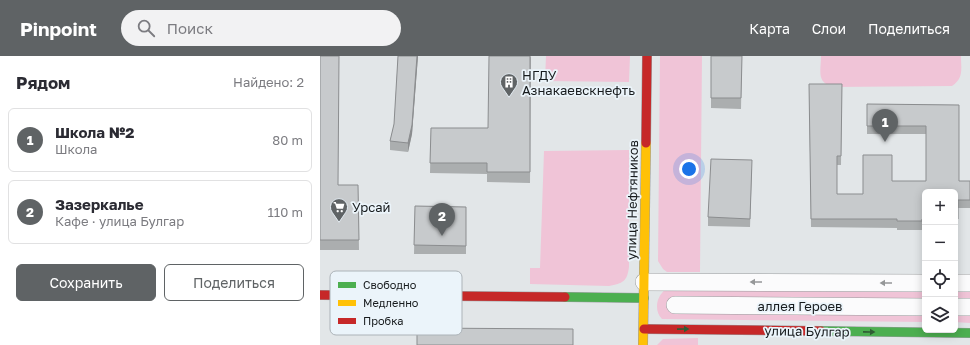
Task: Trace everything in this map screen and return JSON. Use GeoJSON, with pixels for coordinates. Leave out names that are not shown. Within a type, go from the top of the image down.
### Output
{"type":"FeatureCollection","features":[{"type":"Feature","properties":{"kind":"street","name":"улица Нефтяников"},"geometry":{"type":"LineString","coordinates":[[643,345],[647,56]]}},
{"type":"Feature","properties":{"kind":"street"},"geometry":{"type":"LineString","coordinates":[[462,292],[644,290],[922,283]]}},
{"type":"Feature","properties":{"kind":"street"},"geometry":{"type":"LineString","coordinates":[[958,283],[970,283]]}},
{"type":"Feature","properties":{"kind":"street"},"geometry":{"type":"LineString","coordinates":[[320,294],[330,294]]}},
{"type":"Feature","properties":{"kind":"street","name":"аллея Героев"},"geometry":{"type":"LineString","coordinates":[[675,305],[922,307]]}},
{"type":"Feature","properties":{"kind":"street"},"geometry":{"type":"LineString","coordinates":[[958,307],[970,307]]}},
{"type":"Feature","properties":{"kind":"street","name":"улица Булгар"},"geometry":{"type":"LineString","coordinates":[[644,329],[970,333]]}},
{"type":"Feature","properties":{"kind":"shaded area"},"geometry":{"type":"Polygon","coordinates":[[[546,56],[630,56],[629,82],[545,81],[546,56]]]}},
{"type":"Feature","properties":{"kind":"shaded area"},"geometry":{"type":"Polygon","coordinates":[[[660,56],[702,56],[700,272],[667,272],[658,261],[660,56]]]}},
{"type":"Feature","properties":{"kind":"shaded area"},"geometry":{"type":"Polygon","coordinates":[[[821,56],[961,56],[961,73],[956,83],[952,86],[833,87],[828,85],[822,79],[820,71],[821,56]]]}},
{"type":"Feature","properties":{"kind":"shaded area"},"geometry":{"type":"Polygon","coordinates":[[[629,150],[629,267],[624,281],[609,286],[530,284],[530,268],[540,268],[544,151],[629,150]]]}},
{"type":"Feature","properties":{"kind":"shaded area"},"geometry":{"type":"Polygon","coordinates":[[[665,290],[922,291],[922,322],[662,319],[659,316],[657,304],[665,290]]]}},
{"type":"Feature","properties":{"kind":"shaded area"},"geometry":{"type":"Polygon","coordinates":[[[958,291],[970,291],[970,323],[958,322],[958,291]]]}},
{"type":"Feature","properties":{"kind":"shaded area"},"geometry":{"type":"Polygon","coordinates":[[[698,338],[698,345],[657,345],[663,339],[698,338]]]}},
{"type":"Feature","properties":{"kind":"building"},"geometry":{"type":"Polygon","coordinates":[[[320,56],[339,56],[338,185],[358,185],[359,240],[320,240],[320,56]]]}},
{"type":"Feature","properties":{"kind":"building"},"geometry":{"type":"Polygon","coordinates":[[[398,56],[417,56],[412,125],[408,143],[390,141],[394,124],[398,56]]]}},
{"type":"Feature","properties":{"kind":"building","name":"НГДУ Азнакаевскнефть"},"geometry":{"type":"Polygon","coordinates":[[[489,56],[530,56],[530,172],[487,172],[487,163],[430,163],[431,128],[488,128],[489,56]]]}},
{"type":"Feature","properties":{"kind":"building"},"geometry":{"type":"Polygon","coordinates":[[[711,56],[742,56],[741,98],[711,98],[711,56]]]}},
{"type":"Feature","properties":{"kind":"building"},"geometry":{"type":"Polygon","coordinates":[[[809,84],[842,84],[841,156],[837,156],[837,194],[863,194],[863,155],[892,155],[892,181],[926,181],[926,126],[867,126],[867,104],[959,105],[959,181],[970,181],[970,200],[958,200],[958,189],[922,189],[922,221],[897,221],[897,219],[811,219],[809,84]]]}},
{"type":"Feature","properties":{"kind":"building"},"geometry":{"type":"Polygon","coordinates":[[[711,159],[752,160],[750,219],[708,217],[711,159]]]}},
{"type":"Feature","properties":{"kind":"building"},"geometry":{"type":"Polygon","coordinates":[[[415,206],[466,207],[466,246],[414,245],[415,206]]]}},
{"type":"Feature","properties":{"kind":"building"},"geometry":{"type":"Polygon","coordinates":[[[462,328],[573,329],[573,345],[417,345],[417,335],[462,335],[462,328]]]}},
{"type":"Feature","properties":{"kind":"traffic: fast"},"geometry":{"type":"LineString","coordinates":[[565,297],[644,298]]}},
{"type":"Feature","properties":{"kind":"traffic: fast"},"geometry":{"type":"LineString","coordinates":[[821,331],[970,333]]}},
{"type":"Feature","properties":{"kind":"traffic: slow"},"geometry":{"type":"LineString","coordinates":[[643,345],[646,143]]}},
{"type":"Feature","properties":{"kind":"traffic: jam"},"geometry":{"type":"LineString","coordinates":[[646,143],[647,56]]}},
{"type":"Feature","properties":{"kind":"traffic: jam"},"geometry":{"type":"LineString","coordinates":[[320,295],[330,295]]}},
{"type":"Feature","properties":{"kind":"traffic: jam"},"geometry":{"type":"LineString","coordinates":[[462,296],[565,297]]}},
{"type":"Feature","properties":{"kind":"traffic: jam"},"geometry":{"type":"LineString","coordinates":[[644,329],[821,331]]}},
{"type":"Feature","properties":{"kind":"place","name":"НГДУ Азнакаевскнефть"},"geometry":{"type":"Point","coordinates":[509,97]}},
{"type":"Feature","properties":{"kind":"place","name":"Школа №2"},"geometry":{"type":"Point","coordinates":[885,142]}},
{"type":"Feature","properties":{"kind":"place","name":"Урсай"},"geometry":{"type":"Point","coordinates":[339,222]}},
{"type":"Feature","properties":{"kind":"place","name":"Зазеркалье"},"geometry":{"type":"Point","coordinates":[442,236]}}]}
